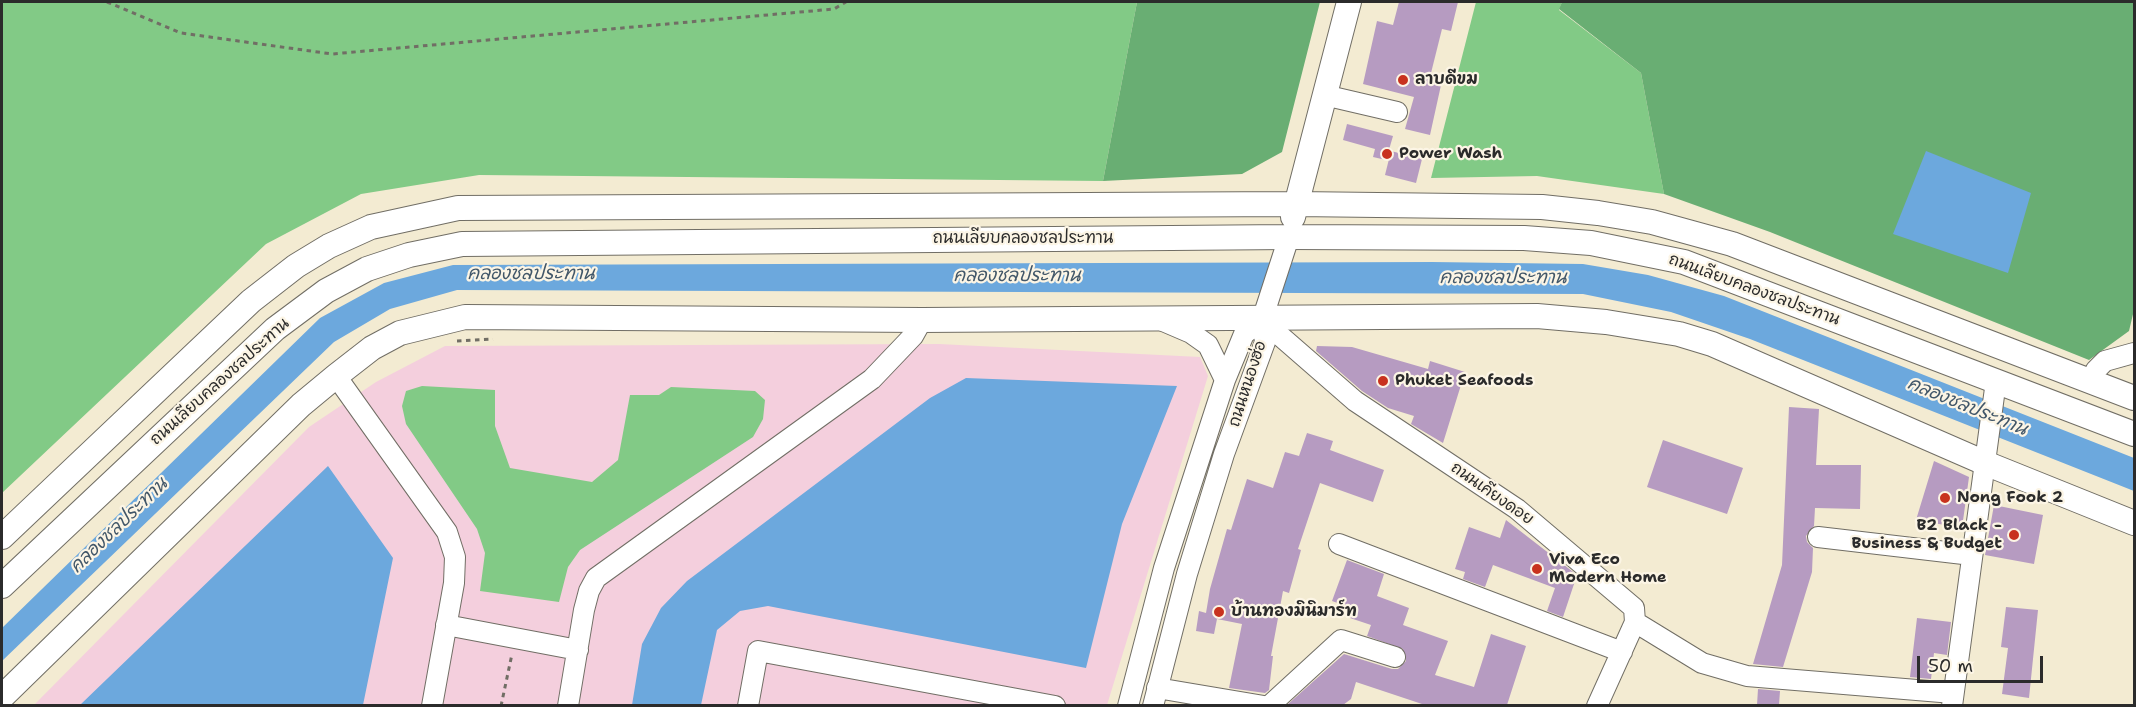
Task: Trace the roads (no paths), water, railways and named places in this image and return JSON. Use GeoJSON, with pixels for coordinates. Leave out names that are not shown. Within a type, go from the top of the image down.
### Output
{"type":"FeatureCollection","features":[{"type":"Feature","properties":{"kind":"main road"},"geometry":{"type":"LineString","coordinates":[[1289,237],[1349,2]]}},
{"type":"Feature","properties":{"kind":"main road","name":"ถนนเลียบคลองชลประทาน"},"geometry":{"type":"LineString","coordinates":[[2,537],[251,301],[296,266],[329,246],[371,227],[458,208],[1296,204],[1542,207],[1652,222],[1732,244],[2134,398]]}},
{"type":"Feature","properties":{"kind":"main road","name":"ถนนเลียบคลองชลประทาน"},"geometry":{"type":"LineString","coordinates":[[2,586],[275,329],[326,291],[367,269],[409,255],[473,244],[1289,237],[1524,238],[1591,243],[1631,249],[1684,262],[2134,434]]}},
{"type":"Feature","properties":{"kind":"main road"},"geometry":{"type":"LineString","coordinates":[[2,697],[301,405],[336,376],[372,348],[400,333],[465,317],[1262,320],[1537,316],[1606,321],[1679,334],[1768,366],[1985,463],[2134,523]]}},
{"type":"Feature","properties":{"kind":"main road"},"geometry":{"type":"LineString","coordinates":[[2078,412],[2090,381]]}},
{"type":"Feature","properties":{"kind":"street"},"geometry":{"type":"LineString","coordinates":[[1324,95],[1397,112]]}},
{"type":"Feature","properties":{"kind":"street"},"geometry":{"type":"LineString","coordinates":[[1262,320],[1289,237]]}},
{"type":"Feature","properties":{"kind":"street"},"geometry":{"type":"LineString","coordinates":[[1158,319],[1191,333],[1208,345],[1225,380]]}},
{"type":"Feature","properties":{"kind":"street"},"geometry":{"type":"LineString","coordinates":[[568,705],[589,591],[596,578],[872,380],[913,336],[922,320]]}},
{"type":"Feature","properties":{"kind":"street","name":"ถนนหนองฮ่อ"},"geometry":{"type":"LineString","coordinates":[[1128,705],[1164,568],[1225,380],[1244,334],[1262,320]]}},
{"type":"Feature","properties":{"kind":"street","name":"ถนนหนองฮ่อ"},"geometry":{"type":"LineString","coordinates":[[1155,697],[1187,574],[1224,454],[1264,342],[1262,320]]}},
{"type":"Feature","properties":{"kind":"street","name":"ถนนเคียงดอย"},"geometry":{"type":"LineString","coordinates":[[1262,320],[1355,401],[1517,509],[1634,608],[1635,622]]}},
{"type":"Feature","properties":{"kind":"street"},"geometry":{"type":"LineString","coordinates":[[2090,381],[2105,361],[2134,353]]}},
{"type":"Feature","properties":{"kind":"street"},"geometry":{"type":"LineString","coordinates":[[336,376],[447,532],[455,557],[432,705]]}},
{"type":"Feature","properties":{"kind":"street"},"geometry":{"type":"LineString","coordinates":[[1597,705],[1635,622],[1702,663],[1747,676],[1952,699],[1996,381]]}},
{"type":"Feature","properties":{"kind":"street"},"geometry":{"type":"LineString","coordinates":[[1818,537],[1972,555]]}},
{"type":"Feature","properties":{"kind":"street"},"geometry":{"type":"LineString","coordinates":[[1339,544],[1622,652]]}},
{"type":"Feature","properties":{"kind":"street"},"geometry":{"type":"LineString","coordinates":[[446,625],[578,650]]}},
{"type":"Feature","properties":{"kind":"street"},"geometry":{"type":"LineString","coordinates":[[1269,705],[1341,640],[1395,657]]}},
{"type":"Feature","properties":{"kind":"street"},"geometry":{"type":"LineString","coordinates":[[748,705],[758,651],[1026,703],[1055,705]]}},
{"type":"Feature","properties":{"kind":"street"},"geometry":{"type":"LineString","coordinates":[[1155,697],[1264,705]]}},
{"type":"Feature","properties":{"kind":"water"},"geometry":{"type":"Polygon","coordinates":[[[1926,151],[2031,193],[2008,273],[1893,234],[1926,151]]]}},
{"type":"Feature","properties":{"kind":"water","name":"คลองชลประทาน"},"geometry":{"type":"Polygon","coordinates":[[[1432,262],[1583,264],[1648,275],[1724,296],[2134,458],[2134,491],[1750,339],[1671,312],[1583,294],[457,290],[390,309],[334,342],[2,661],[2,628],[320,318],[384,283],[453,265],[1432,262]]]}},
{"type":"Feature","properties":{"kind":"water"},"geometry":{"type":"Polygon","coordinates":[[[966,378],[1177,386],[1122,524],[1086,668],[768,606],[740,611],[717,630],[701,705],[632,705],[642,644],[661,608],[687,581],[930,398],[966,378]]]}},
{"type":"Feature","properties":{"kind":"water"},"geometry":{"type":"Polygon","coordinates":[[[328,466],[393,558],[363,705],[80,705],[328,466]]]}},
{"type":"Feature","properties":{"kind":"place","name":"ลาบดีขม"},"geometry":{"type":"Point","coordinates":[1403,80]}},
{"type":"Feature","properties":{"kind":"place","name":"Power Wash"},"geometry":{"type":"Point","coordinates":[1387,154]}},
{"type":"Feature","properties":{"kind":"place","name":"Phuket Seafoods"},"geometry":{"type":"Point","coordinates":[1383,381]}},
{"type":"Feature","properties":{"kind":"place","name":"Nong Fook 2"},"geometry":{"type":"Point","coordinates":[1945,498]}},
{"type":"Feature","properties":{"kind":"place","name":"B2 Black - Business & Budget"},"geometry":{"type":"Point","coordinates":[2014,535]}},
{"type":"Feature","properties":{"kind":"place","name":"Viva Eco Modern Home"},"geometry":{"type":"Point","coordinates":[1537,569]}},
{"type":"Feature","properties":{"kind":"place","name":"บ้านทองมินิมาร์ท"},"geometry":{"type":"Point","coordinates":[1219,612]}}]}
